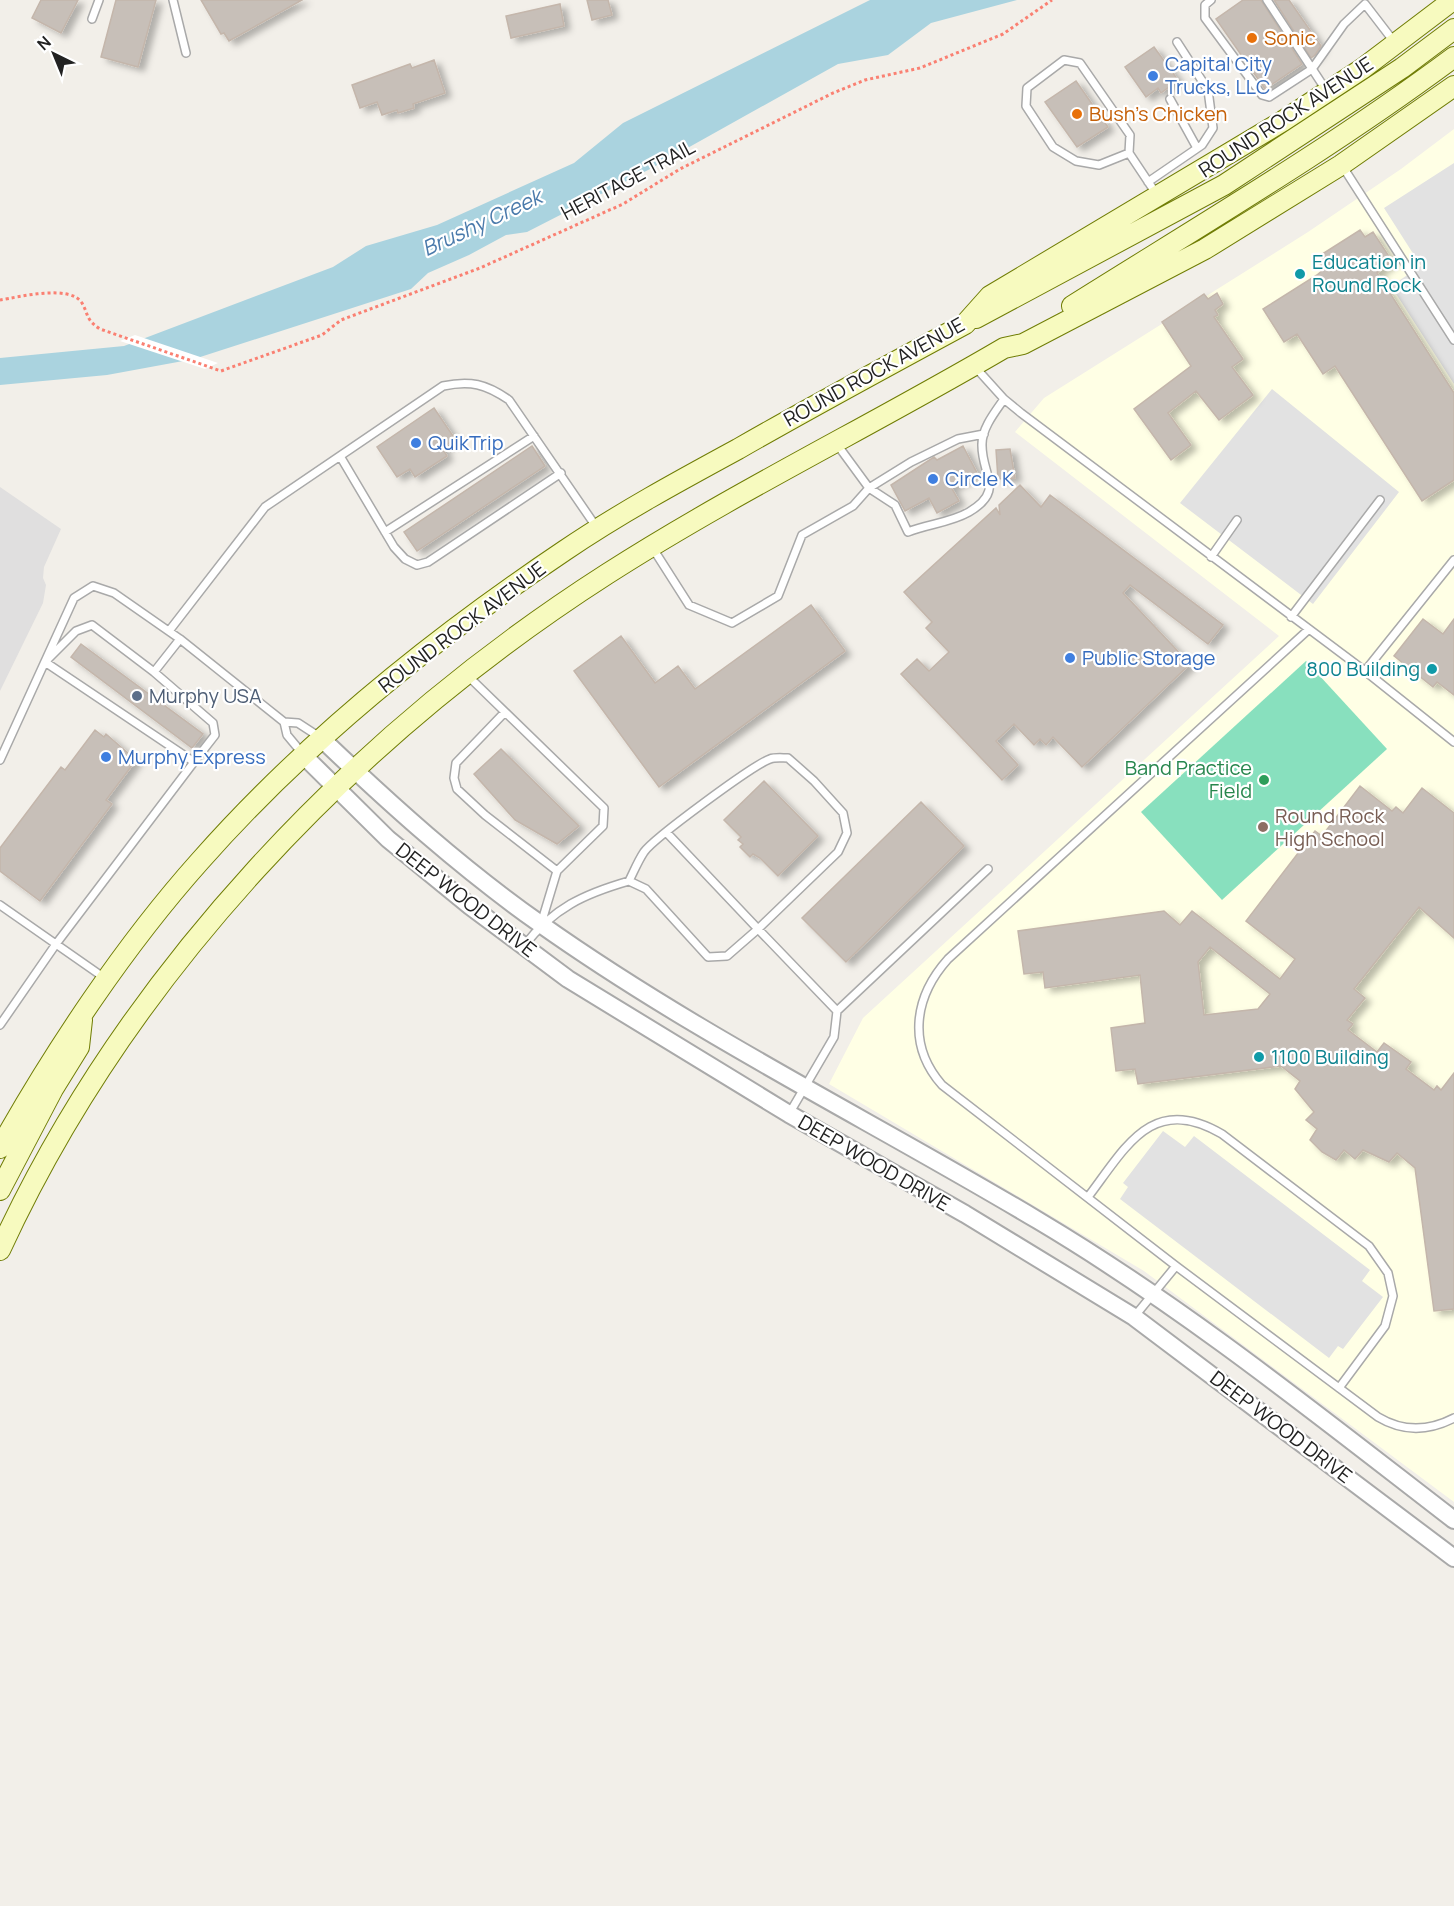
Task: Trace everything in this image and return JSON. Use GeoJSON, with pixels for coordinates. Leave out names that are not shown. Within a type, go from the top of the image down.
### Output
{"type":"FeatureCollection","features":[{"type":"Feature","properties":{"kind":"main road","name":"ROUND ROCK AVENUE"},"geometry":{"type":"LineString","coordinates":[[0,1149],[107,980],[198,863],[242,815],[304,756],[434,645],[598,529],[721,458],[966,324],[990,296],[1086,238],[1154,190],[1327,92],[1396,44],[1453,0]]}},
{"type":"Feature","properties":{"kind":"main road"},"geometry":{"type":"LineString","coordinates":[[966,324],[1224,185],[1402,68],[1454,29]]}},
{"type":"Feature","properties":{"kind":"main road"},"geometry":{"type":"LineString","coordinates":[[1004,348],[1232,207],[1367,119],[1454,57]]}},
{"type":"Feature","properties":{"kind":"main road","name":"ROUND ROCK AVENUE"},"geometry":{"type":"LineString","coordinates":[[2,1240],[68,1120],[117,1045],[226,905],[276,848],[355,770],[467,675],[574,596],[652,546],[1004,348],[1023,344],[1170,269],[1341,165],[1454,86]]}},
{"type":"Feature","properties":{"kind":"main road"},"geometry":{"type":"LineString","coordinates":[[0,1190],[37,1118],[79,1047],[82,1017]]}},
{"type":"Feature","properties":{"kind":"street","name":"DEEP WOOD DRIVE"},"geometry":{"type":"LineString","coordinates":[[322,740],[417,828],[541,924],[739,1051],[1038,1220],[1154,1293],[1454,1520]]}},
{"type":"Feature","properties":{"kind":"street","name":"DEEP WOOD DRIVE"},"geometry":{"type":"LineString","coordinates":[[304,756],[388,839],[568,979],[789,1114],[965,1215],[1134,1317],[1454,1558]]}},
{"type":"Feature","properties":{"kind":"lane"},"geometry":{"type":"LineString","coordinates":[[92,20],[99,0]]}},
{"type":"Feature","properties":{"kind":"lane"},"geometry":{"type":"LineString","coordinates":[[173,0],[186,53]]}},
{"type":"Feature","properties":{"kind":"lane"},"geometry":{"type":"LineString","coordinates":[[1211,0],[1205,5],[1205,18],[1262,95],[1269,97],[1312,69],[1344,24],[1367,2],[1396,44]]}},
{"type":"Feature","properties":{"kind":"lane"},"geometry":{"type":"LineString","coordinates":[[1267,0],[1327,92]]}},
{"type":"Feature","properties":{"kind":"lane"},"geometry":{"type":"LineString","coordinates":[[1129,153],[1099,165],[1076,161],[1053,147],[1026,106],[1028,88],[1065,60],[1080,63],[1130,135],[1129,153],[1154,190],[1197,148],[1213,128],[1208,90],[1177,42]]}},
{"type":"Feature","properties":{"kind":"lane"},"geometry":{"type":"LineString","coordinates":[[1170,99],[1197,148]]}},
{"type":"Feature","properties":{"kind":"lane"},"geometry":{"type":"LineString","coordinates":[[1341,165],[1454,340]]}},
{"type":"Feature","properties":{"kind":"lane"},"geometry":{"type":"LineString","coordinates":[[975,366],[1004,399],[1365,671],[1454,742]]}},
{"type":"Feature","properties":{"kind":"lane"},"geometry":{"type":"LineString","coordinates":[[169,631],[265,507],[443,386],[464,381],[495,391],[509,400],[598,529]]}},
{"type":"Feature","properties":{"kind":"lane"},"geometry":{"type":"LineString","coordinates":[[836,443],[869,488],[895,505],[908,532],[968,513],[986,498],[991,487],[982,444],[984,434],[1004,399]]}},
{"type":"Feature","properties":{"kind":"lane"},"geometry":{"type":"LineString","coordinates":[[652,546],[689,605],[732,622],[778,596],[802,535],[853,506],[869,488],[911,462],[958,440],[984,434]]}},
{"type":"Feature","properties":{"kind":"lane"},"geometry":{"type":"LineString","coordinates":[[385,532],[534,436]]}},
{"type":"Feature","properties":{"kind":"lane"},"geometry":{"type":"LineString","coordinates":[[340,456],[385,532],[405,559],[417,565],[428,562],[561,473]]}},
{"type":"Feature","properties":{"kind":"lane"},"geometry":{"type":"LineString","coordinates":[[1291,616],[1380,500]]}},
{"type":"Feature","properties":{"kind":"lane"},"geometry":{"type":"LineString","coordinates":[[1211,556],[1237,520]]}},
{"type":"Feature","properties":{"kind":"lane"},"geometry":{"type":"LineString","coordinates":[[1365,671],[1454,560]]}},
{"type":"Feature","properties":{"kind":"lane"},"geometry":{"type":"LineString","coordinates":[[0,760],[74,598],[93,586],[114,593],[169,631],[284,722],[298,723],[322,740]]}},
{"type":"Feature","properties":{"kind":"lane"},"geometry":{"type":"LineString","coordinates":[[0,1025],[56,944],[215,735],[213,723],[154,672],[92,625],[76,631],[45,662]]}},
{"type":"Feature","properties":{"kind":"lane"},"geometry":{"type":"LineString","coordinates":[[1308,630],[948,959],[935,974],[920,1004],[919,1044],[934,1076],[1176,1266],[1378,1417],[1396,1426],[1420,1429],[1454,1418]]}},
{"type":"Feature","properties":{"kind":"lane"},"geometry":{"type":"LineString","coordinates":[[154,672],[180,639]]}},
{"type":"Feature","properties":{"kind":"lane"},"geometry":{"type":"LineString","coordinates":[[45,662],[194,762]]}},
{"type":"Feature","properties":{"kind":"lane"},"geometry":{"type":"LineString","coordinates":[[467,675],[604,808],[603,826],[557,871],[541,924]]}},
{"type":"Feature","properties":{"kind":"lane"},"geometry":{"type":"LineString","coordinates":[[505,712],[456,763],[454,778],[457,789],[485,815],[557,871]]}},
{"type":"Feature","properties":{"kind":"lane"},"geometry":{"type":"LineString","coordinates":[[284,722],[287,735],[304,756]]}},
{"type":"Feature","properties":{"kind":"lane"},"geometry":{"type":"LineString","coordinates":[[524,946],[541,924],[575,900],[629,881],[645,851],[755,766],[772,758],[788,758],[814,781],[843,813],[847,833],[838,852],[727,956],[708,957],[646,889],[629,881]]}},
{"type":"Feature","properties":{"kind":"lane"},"geometry":{"type":"LineString","coordinates":[[667,833],[837,1011]]}},
{"type":"Feature","properties":{"kind":"lane"},"geometry":{"type":"LineString","coordinates":[[789,1114],[834,1036],[837,1011],[988,869]]}},
{"type":"Feature","properties":{"kind":"lane"},"geometry":{"type":"LineString","coordinates":[[0,905],[107,980]]}},
{"type":"Feature","properties":{"kind":"lane"},"geometry":{"type":"LineString","coordinates":[[1088,1197],[1128,1144],[1152,1124],[1169,1119],[1190,1120],[1208,1126],[1232,1141],[1369,1246],[1388,1273],[1393,1296],[1385,1326],[1339,1388]]}},
{"type":"Feature","properties":{"kind":"lane"},"geometry":{"type":"LineString","coordinates":[[1134,1317],[1176,1266]]}},
{"type":"Feature","properties":{"kind":"path","name":"HERITAGE TRAIL"},"geometry":{"type":"LineString","coordinates":[[0,300],[63,292],[75,295],[82,303],[91,323],[126,338],[221,371],[322,335],[342,320],[480,268],[623,204],[680,169],[833,93],[865,80],[920,68],[1004,34],[1052,0]]}},
{"type":"Feature","properties":{"kind":"shaded area","name":"Round Rock High School"},"geometry":{"type":"Polygon","coordinates":[[[1454,129],[1454,1502],[1144,1271],[829,1084],[863,1018],[1279,636],[1015,432],[1044,398],[1308,232],[1401,169],[1454,129]]]}},
{"type":"Feature","properties":{"kind":"shaded area"},"geometry":{"type":"Polygon","coordinates":[[[1454,163],[1454,384],[1391,286],[1421,266],[1384,208],[1454,163]]]}},
{"type":"Feature","properties":{"kind":"shaded area"},"geometry":{"type":"Polygon","coordinates":[[[1272,389],[1399,492],[1313,604],[1180,503],[1272,389]]]}},
{"type":"Feature","properties":{"kind":"shaded area"},"geometry":{"type":"Polygon","coordinates":[[[0,487],[61,529],[44,567],[43,578],[46,585],[43,603],[0,691],[0,487]]]}},
{"type":"Feature","properties":{"kind":"shaded area"},"geometry":{"type":"Polygon","coordinates":[[[1163,1131],[1185,1147],[1194,1136],[1370,1270],[1362,1281],[1383,1297],[1343,1349],[1338,1346],[1329,1358],[1120,1199],[1128,1187],[1123,1183],[1163,1131]]]}},
{"type":"Feature","properties":{"kind":"green space","name":"Band Practice Field"},"geometry":{"type":"Polygon","coordinates":[[[1306,661],[1387,749],[1222,900],[1141,812],[1306,661]]]}},
{"type":"Feature","properties":{"kind":"water","name":"Brushy Creek"},"geometry":{"type":"Polygon","coordinates":[[[870,0],[1017,0],[931,23],[888,55],[838,64],[650,169],[527,232],[506,235],[428,273],[411,289],[194,359],[107,375],[0,385],[0,358],[124,346],[333,267],[366,246],[437,225],[574,163],[623,123],[870,0]]]}},
{"type":"Feature","properties":{"kind":"pier"},"geometry":{"type":"Polygon","coordinates":[[[135,335],[218,363],[205,369],[120,341],[135,335]]]}},
{"type":"Feature","properties":{"kind":"building"},"geometry":{"type":"Polygon","coordinates":[[[41,0],[78,0],[61,33],[32,18],[41,0]]]}},
{"type":"Feature","properties":{"kind":"building"},"geometry":{"type":"Polygon","coordinates":[[[116,0],[156,0],[138,67],[101,57],[116,0]]]}},
{"type":"Feature","properties":{"kind":"building"},"geometry":{"type":"Polygon","coordinates":[[[201,0],[302,0],[229,41],[224,33],[221,34],[201,0]]]}},
{"type":"Feature","properties":{"kind":"building"},"geometry":{"type":"Polygon","coordinates":[[[587,0],[608,0],[612,15],[592,20],[587,0]]]}},
{"type":"Feature","properties":{"kind":"building","name":"Sonic"},"geometry":{"type":"Polygon","coordinates":[[[1243,0],[1261,0],[1302,64],[1265,89],[1216,19],[1243,0]]]}},
{"type":"Feature","properties":{"kind":"building"},"geometry":{"type":"Polygon","coordinates":[[[1274,0],[1289,0],[1321,46],[1311,58],[1274,0]]]}},
{"type":"Feature","properties":{"kind":"building"},"geometry":{"type":"Polygon","coordinates":[[[560,4],[564,26],[511,38],[506,16],[560,4]]]}},
{"type":"Feature","properties":{"kind":"building","name":"Capital City Trucks, LLC"},"geometry":{"type":"Polygon","coordinates":[[[1154,47],[1178,80],[1161,93],[1158,88],[1146,97],[1125,67],[1154,47]]]}},
{"type":"Feature","properties":{"kind":"building"},"geometry":{"type":"Polygon","coordinates":[[[434,60],[445,93],[413,104],[414,108],[398,113],[397,110],[382,115],[377,102],[360,108],[352,85],[410,64],[412,68],[434,60]]]}},
{"type":"Feature","properties":{"kind":"building","name":"Bush's Chicken"},"geometry":{"type":"Polygon","coordinates":[[[1076,81],[1108,127],[1077,147],[1045,102],[1076,81]]]}},
{"type":"Feature","properties":{"kind":"building"},"geometry":{"type":"Polygon","coordinates":[[[1360,230],[1365,237],[1373,232],[1392,261],[1377,273],[1454,393],[1454,480],[1422,501],[1335,366],[1323,374],[1297,334],[1284,342],[1263,309],[1317,275],[1324,269],[1316,258],[1360,230]]]}},
{"type":"Feature","properties":{"kind":"building"},"geometry":{"type":"Polygon","coordinates":[[[1217,293],[1223,304],[1215,310],[1218,315],[1214,317],[1243,359],[1232,367],[1253,395],[1219,420],[1196,391],[1168,413],[1191,445],[1171,460],[1134,409],[1191,366],[1162,322],[1204,294],[1208,299],[1217,293]]]}},
{"type":"Feature","properties":{"kind":"building","name":"QuikTrip"},"geometry":{"type":"Polygon","coordinates":[[[434,408],[455,439],[442,448],[447,456],[415,477],[410,469],[397,477],[377,447],[434,408]]]}},
{"type":"Feature","properties":{"kind":"building","name":"QuikTrip"},"geometry":{"type":"Polygon","coordinates":[[[532,446],[545,466],[417,551],[404,532],[532,446]]]}},
{"type":"Feature","properties":{"kind":"building"},"geometry":{"type":"Polygon","coordinates":[[[963,446],[977,473],[951,487],[959,501],[937,513],[929,498],[905,511],[891,485],[934,457],[937,460],[963,446]]]}},
{"type":"Feature","properties":{"kind":"building"},"geometry":{"type":"Polygon","coordinates":[[[1010,449],[1015,478],[998,479],[996,450],[1010,449]]]}},
{"type":"Feature","properties":{"kind":"building"},"geometry":{"type":"Polygon","coordinates":[[[1020,485],[1041,507],[1050,495],[1223,625],[1208,644],[1130,585],[1123,593],[1190,664],[1082,767],[1053,737],[1046,745],[1040,739],[1034,745],[1014,724],[996,741],[1018,765],[1002,780],[901,674],[917,659],[929,671],[949,652],[926,628],[932,622],[904,592],[996,508],[1000,515],[999,505],[1020,485]]]}},
{"type":"Feature","properties":{"kind":"building"},"geometry":{"type":"Polygon","coordinates":[[[811,605],[845,651],[659,787],[574,671],[621,636],[655,683],[678,666],[695,689],[811,605]]]}},
{"type":"Feature","properties":{"kind":"building","name":"800 Building"},"geometry":{"type":"Polygon","coordinates":[[[1423,619],[1443,634],[1454,619],[1454,695],[1437,682],[1433,687],[1394,656],[1423,619]]]}},
{"type":"Feature","properties":{"kind":"building","name":"Murphy USA"},"geometry":{"type":"Polygon","coordinates":[[[81,644],[203,734],[192,748],[71,657],[81,644]]]}},
{"type":"Feature","properties":{"kind":"building"},"geometry":{"type":"Polygon","coordinates":[[[95,730],[104,737],[106,734],[136,760],[106,800],[112,804],[40,901],[0,871],[0,848],[61,767],[65,770],[95,730]]]}},
{"type":"Feature","properties":{"kind":"building"},"geometry":{"type":"Polygon","coordinates":[[[501,749],[579,826],[557,844],[515,820],[474,774],[501,749]]]}},
{"type":"Feature","properties":{"kind":"building"},"geometry":{"type":"Polygon","coordinates":[[[764,781],[818,836],[778,876],[760,858],[753,854],[750,857],[740,847],[743,844],[738,840],[741,837],[724,820],[764,781]]]}},
{"type":"Feature","properties":{"kind":"building","name":"1100 Building"},"geometry":{"type":"Polygon","coordinates":[[[1360,786],[1392,811],[1396,807],[1403,813],[1422,788],[1454,813],[1454,938],[1419,907],[1354,989],[1365,998],[1347,1020],[1353,1024],[1348,1030],[1377,1052],[1384,1043],[1411,1062],[1406,1069],[1434,1090],[1437,1086],[1441,1090],[1454,1073],[1454,1309],[1434,1311],[1415,1168],[1397,1153],[1389,1162],[1363,1150],[1355,1159],[1344,1150],[1336,1160],[1322,1152],[1310,1140],[1317,1129],[1306,1120],[1314,1112],[1295,1089],[1300,1081],[1281,1066],[1138,1084],[1135,1069],[1116,1071],[1111,1028],[1145,1023],[1140,975],[1045,988],[1043,972],[1024,974],[1018,931],[1164,911],[1180,925],[1192,911],[1280,979],[1295,959],[1246,921],[1315,831],[1322,836],[1360,786]],[[1210,947],[1198,962],[1204,1015],[1258,1009],[1270,994],[1210,947]]]}},
{"type":"Feature","properties":{"kind":"building"},"geometry":{"type":"Polygon","coordinates":[[[921,802],[964,846],[846,962],[802,918],[921,802]]]}},
{"type":"Feature","properties":{"kind":"place","name":"Sonic"},"geometry":{"type":"Point","coordinates":[1252,38]}},
{"type":"Feature","properties":{"kind":"place","name":"Capital City Trucks, LLC"},"geometry":{"type":"Point","coordinates":[1153,76]}},
{"type":"Feature","properties":{"kind":"place","name":"Bush's Chicken"},"geometry":{"type":"Point","coordinates":[1077,114]}},
{"type":"Feature","properties":{"kind":"place","name":"Education in Round Rock"},"geometry":{"type":"Point","coordinates":[1300,274]}},
{"type":"Feature","properties":{"kind":"place","name":"QuikTrip"},"geometry":{"type":"Point","coordinates":[416,443]}},
{"type":"Feature","properties":{"kind":"place","name":"Circle K"},"geometry":{"type":"Point","coordinates":[933,479]}},
{"type":"Feature","properties":{"kind":"place","name":"Public Storage"},"geometry":{"type":"Point","coordinates":[1070,658]}},
{"type":"Feature","properties":{"kind":"place","name":"800 Building"},"geometry":{"type":"Point","coordinates":[1432,669]}},
{"type":"Feature","properties":{"kind":"place","name":"Murphy USA"},"geometry":{"type":"Point","coordinates":[137,696]}},
{"type":"Feature","properties":{"kind":"place","name":"Murphy Express"},"geometry":{"type":"Point","coordinates":[106,757]}},
{"type":"Feature","properties":{"kind":"place","name":"Band Practice Field"},"geometry":{"type":"Point","coordinates":[1264,780]}},
{"type":"Feature","properties":{"kind":"place","name":"Round Rock High School"},"geometry":{"type":"Point","coordinates":[1263,827]}},
{"type":"Feature","properties":{"kind":"place","name":"1100 Building"},"geometry":{"type":"Point","coordinates":[1259,1057]}}]}
